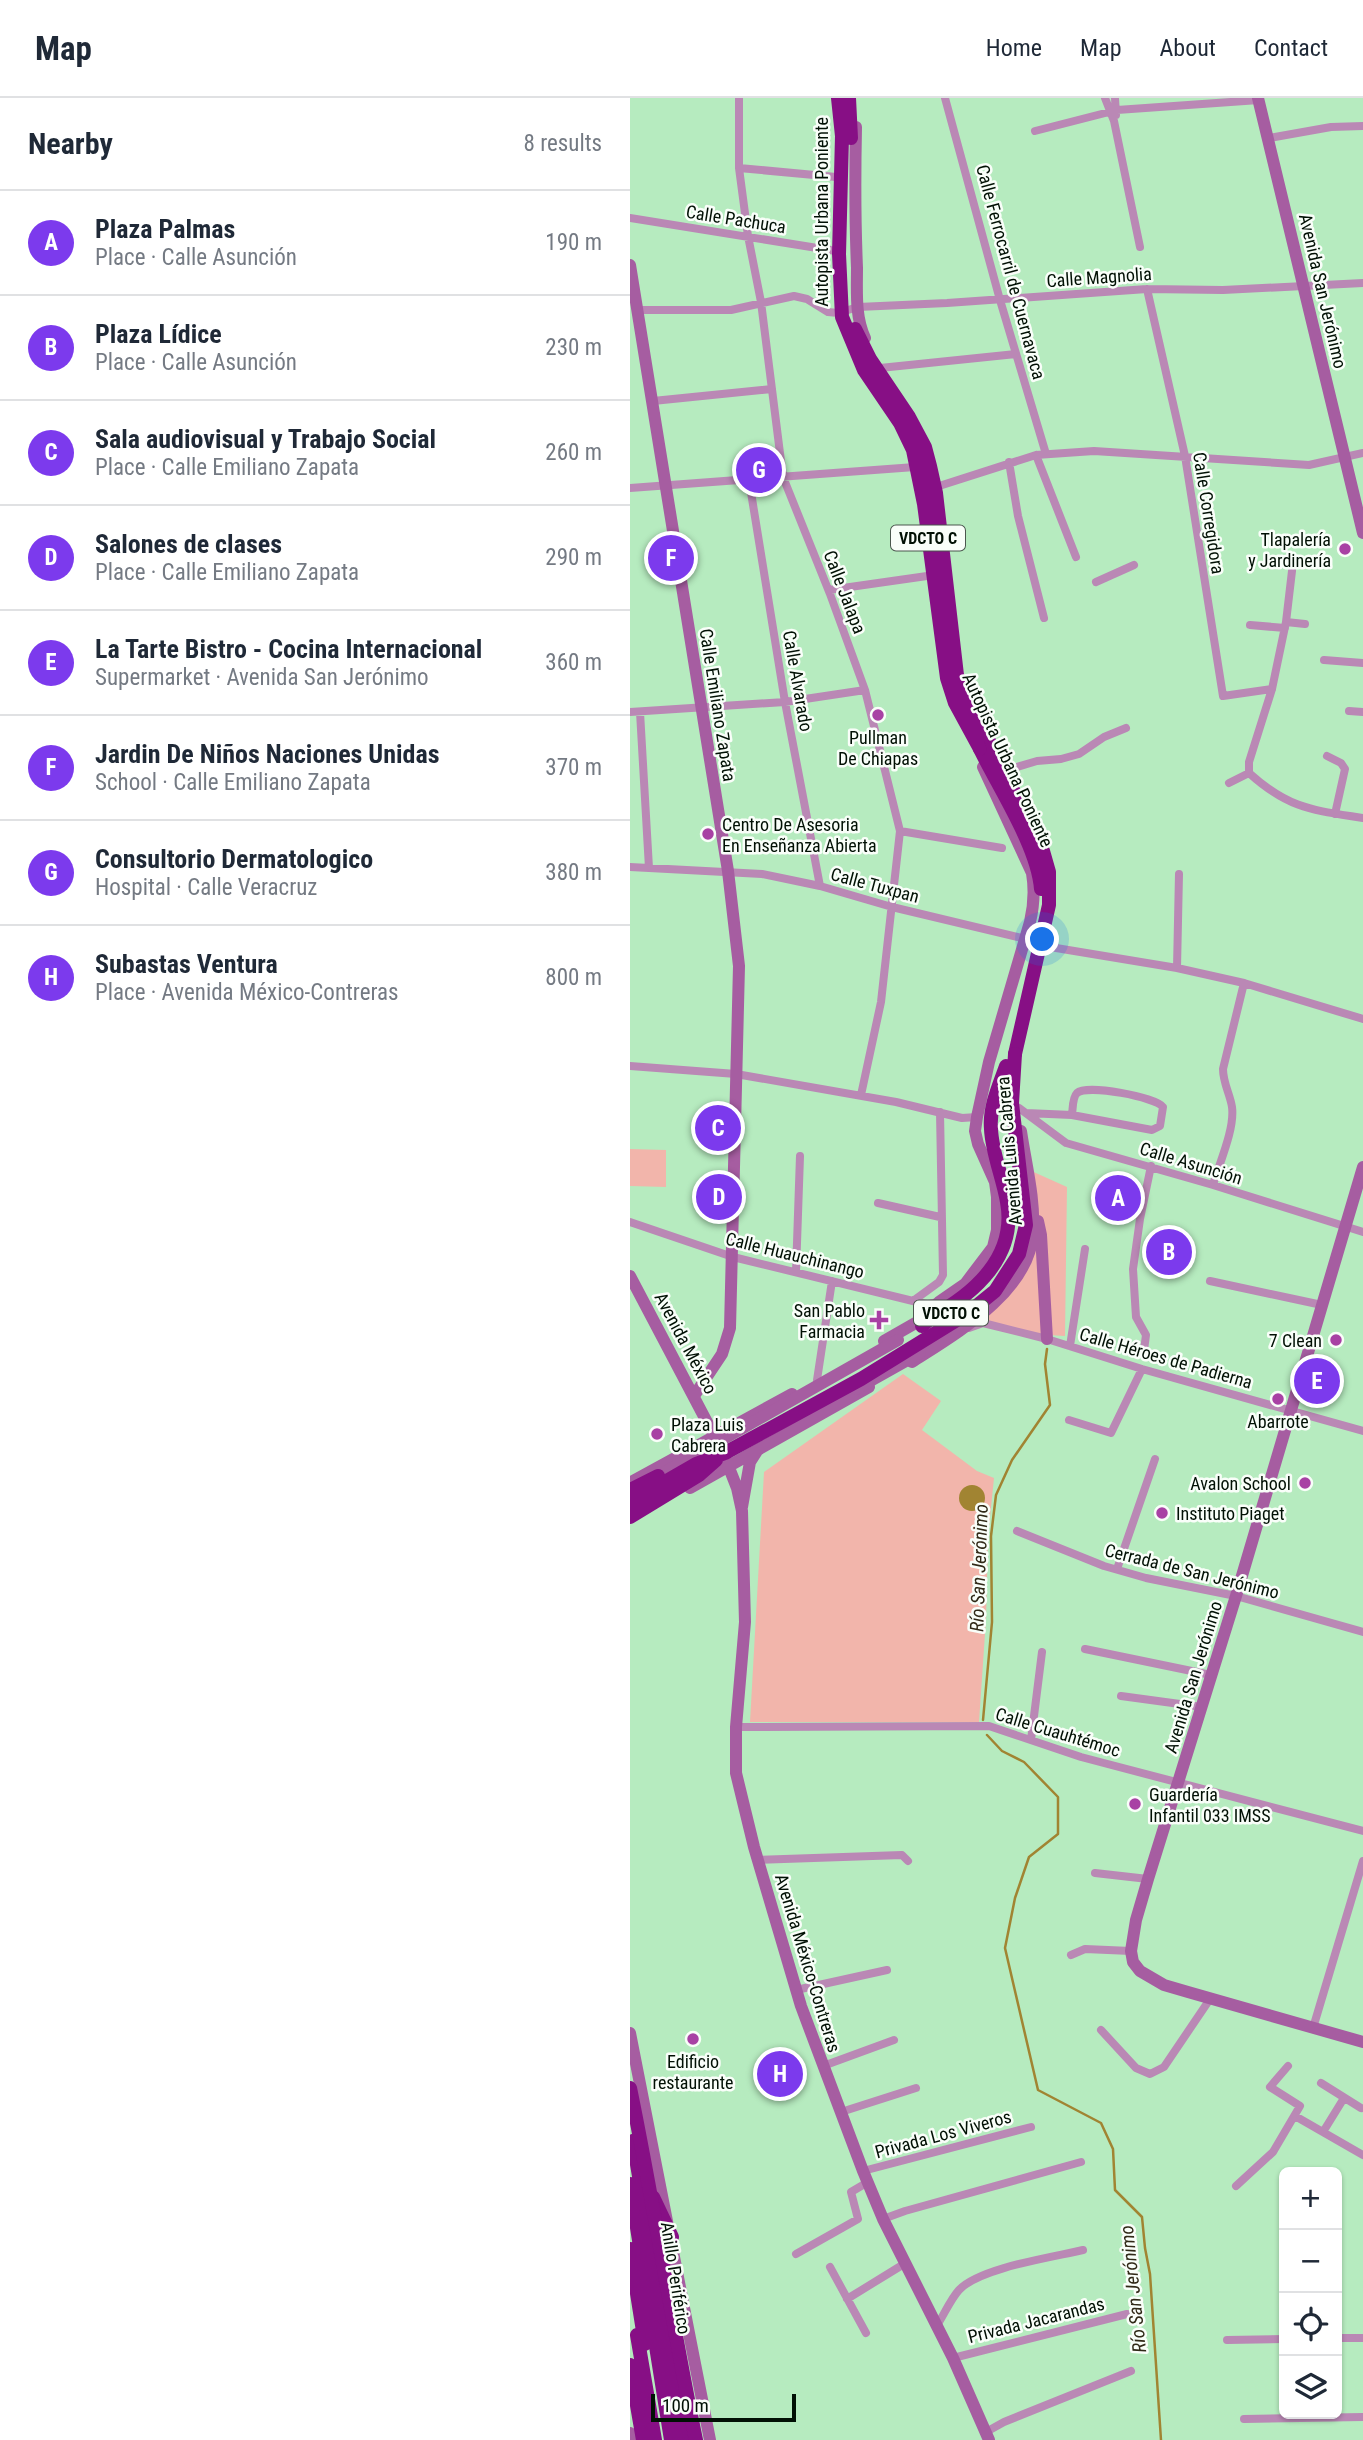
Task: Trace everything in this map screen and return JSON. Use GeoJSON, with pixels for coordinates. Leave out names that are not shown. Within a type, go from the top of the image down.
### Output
{"type":"FeatureCollection","features":[{"type":"Feature","properties":{"kind":"highway","name":"Autopista Urbana Poniente"},"geometry":{"type":"LineString","coordinates":[[630,1492],[814,1395],[969,1301],[992,1282],[1009,1254],[1018,1224],[1006,1119],[1012,1066],[1011,1030],[1041,903],[1039,873],[1023,834],[950,689],[922,491],[913,450],[901,423],[864,370],[843,324],[839,294],[842,149],[838,98]]}},
{"type":"Feature","properties":{"kind":"highway","name":"Autopista Urbana Poniente"},"geometry":{"type":"LineString","coordinates":[[727,1459],[975,1308],[995,1291],[1010,1271],[1019,1254],[1026,1225],[1012,1103],[1013,1070],[1022,1018],[1049,905],[1049,872],[1043,851],[965,697],[957,675],[936,493],[925,447],[909,417],[870,359],[852,318],[847,248],[851,120],[849,98]]}},
{"type":"Feature","properties":{"kind":"highway"},"geometry":{"type":"LineString","coordinates":[[927,1318],[950,1307],[977,1286],[999,1258],[1008,1206],[990,1131],[994,1101],[1012,1066]]}},
{"type":"Feature","properties":{"kind":"highway"},"geometry":{"type":"LineString","coordinates":[[630,1502],[696,1464],[727,1459]]}},
{"type":"Feature","properties":{"kind":"highway"},"geometry":{"type":"LineString","coordinates":[[630,1517],[727,1459]]}},
{"type":"Feature","properties":{"kind":"highway"},"geometry":{"type":"LineString","coordinates":[[630,2088],[696,2440]]}},
{"type":"Feature","properties":{"kind":"highway","name":"Anillo Periférico"},"geometry":{"type":"LineString","coordinates":[[630,2122],[684,2440]]}},
{"type":"Feature","properties":{"kind":"highway"},"geometry":{"type":"LineString","coordinates":[[638,2164],[672,2237]]}},
{"type":"Feature","properties":{"kind":"highway"},"geometry":{"type":"LineString","coordinates":[[630,2184],[671,2440]]}},
{"type":"Feature","properties":{"kind":"highway"},"geometry":{"type":"LineString","coordinates":[[630,2249],[662,2440]]}},
{"type":"Feature","properties":{"kind":"highway"},"geometry":{"type":"LineString","coordinates":[[630,2292],[655,2440]]}},
{"type":"Feature","properties":{"kind":"highway"},"geometry":{"type":"LineString","coordinates":[[630,2341],[645,2381]]}},
{"type":"Feature","properties":{"kind":"highway"},"geometry":{"type":"LineString","coordinates":[[630,2365],[643,2440]]}},
{"type":"Feature","properties":{"kind":"main road","name":"Avenida Luis Cabrera"},"geometry":{"type":"LineString","coordinates":[[630,1492],[898,1340],[927,1318],[977,1271],[993,1247],[997,1230],[999,1212],[995,1182],[975,1131],[989,1062],[1035,902],[1032,873],[946,691],[936,648],[921,499],[909,449],[857,365],[841,328],[836,251],[837,142],[832,98]]}},
{"type":"Feature","properties":{"kind":"main road","name":"Avenida Luis Cabrera"},"geometry":{"type":"LineString","coordinates":[[630,1525],[727,1459],[761,1447],[792,1431],[914,1361],[960,1331],[992,1305],[1017,1278],[1030,1250],[1033,1234],[1022,1110],[1012,1066],[1044,946],[1051,911],[1053,874],[1039,835],[958,676],[936,487],[927,449],[880,368],[860,327],[855,98]]}},
{"type":"Feature","properties":{"kind":"main road","name":"Avenida San Jerónimo"},"geometry":{"type":"LineString","coordinates":[[1259,99],[1363,533]]}},
{"type":"Feature","properties":{"kind":"main road"},"geometry":{"type":"LineString","coordinates":[[837,142],[848,149],[855,144]]}},
{"type":"Feature","properties":{"kind":"main road","name":"Calle Emiliano Zapata"},"geometry":{"type":"LineString","coordinates":[[630,268],[728,871],[740,966],[733,1257],[727,1341],[722,1354],[694,1396]]}},
{"type":"Feature","properties":{"kind":"main road"},"geometry":{"type":"LineString","coordinates":[[838,313],[858,333],[883,382],[895,392]]}},
{"type":"Feature","properties":{"kind":"main road"},"geometry":{"type":"LineString","coordinates":[[891,417],[894,409],[905,407]]}},
{"type":"Feature","properties":{"kind":"main road"},"geometry":{"type":"LineString","coordinates":[[989,1062],[1005,1059],[1012,1066]]}},
{"type":"Feature","properties":{"kind":"main road","name":"Avenida Luis Cabrera"},"geometry":{"type":"LineString","coordinates":[[630,1483],[979,1289],[997,1267],[1011,1237],[1013,1214],[1006,1175],[975,1131]]}},
{"type":"Feature","properties":{"kind":"main road","name":"Avenida San Jerónimo"},"geometry":{"type":"LineString","coordinates":[[1131,1951],[1136,1920],[1148,1879],[1236,1596],[1363,1167]]}},
{"type":"Feature","properties":{"kind":"main road"},"geometry":{"type":"LineString","coordinates":[[1031,1196],[1041,1235],[1047,1339]]}},
{"type":"Feature","properties":{"kind":"main road","name":"Avenida México"},"geometry":{"type":"LineString","coordinates":[[630,1276],[727,1459]]}},
{"type":"Feature","properties":{"kind":"main road"},"geometry":{"type":"LineString","coordinates":[[630,1510],[920,1353],[964,1323],[1010,1286]]}},
{"type":"Feature","properties":{"kind":"main road"},"geometry":{"type":"LineString","coordinates":[[782,1399],[773,1416],[782,1428],[792,1431]]}},
{"type":"Feature","properties":{"kind":"main road"},"geometry":{"type":"LineString","coordinates":[[742,1511],[750,1462],[761,1447]]}},
{"type":"Feature","properties":{"kind":"main road","name":"Avenida México-Contreras"},"geometry":{"type":"LineString","coordinates":[[727,1459],[742,1511],[745,1622],[736,1727],[736,1773],[758,1860],[796,1990],[822,2066],[866,2177],[904,2264],[953,2358],[987,2436]]}},
{"type":"Feature","properties":{"kind":"main road"},"geometry":{"type":"LineString","coordinates":[[1131,1951],[1133,1962],[1139,1971],[1149,1978],[1210,1999],[1363,2042]]}},
{"type":"Feature","properties":{"kind":"main road"},"geometry":{"type":"LineString","coordinates":[[630,2033],[710,2440]]}},
{"type":"Feature","properties":{"kind":"main road"},"geometry":{"type":"LineString","coordinates":[[630,2433],[631,2440]]}},
{"type":"Feature","properties":{"kind":"street","name":"Calle Jalapa"},"geometry":{"type":"LineString","coordinates":[[739,98],[739,168],[748,236],[761,302],[783,477],[829,590],[865,690],[900,831],[881,1002],[861,1095]]}},
{"type":"Feature","properties":{"kind":"street","name":"Calle Ferrocarril de Cuernavaca"},"geometry":{"type":"LineString","coordinates":[[945,98],[1041,454],[1076,557]]}},
{"type":"Feature","properties":{"kind":"street"},"geometry":{"type":"LineString","coordinates":[[1105,98],[1113,112]]}},
{"type":"Feature","properties":{"kind":"street"},"geometry":{"type":"LineString","coordinates":[[1115,98],[1114,121],[1140,247]]}},
{"type":"Feature","properties":{"kind":"street"},"geometry":{"type":"LineString","coordinates":[[1035,131],[1113,112],[1259,99]]}},
{"type":"Feature","properties":{"kind":"street"},"geometry":{"type":"LineString","coordinates":[[1269,138],[1331,127],[1363,126]]}},
{"type":"Feature","properties":{"kind":"street"},"geometry":{"type":"LineString","coordinates":[[739,168],[836,177]]}},
{"type":"Feature","properties":{"kind":"street","name":"Calle Pachuca"},"geometry":{"type":"LineString","coordinates":[[630,218],[836,251]]}},
{"type":"Feature","properties":{"kind":"street","name":"Calle Magnolia"},"geometry":{"type":"LineString","coordinates":[[838,313],[858,307],[1147,289],[1223,290],[1363,283]]}},
{"type":"Feature","properties":{"kind":"street","name":"Calle Corregidora"},"geometry":{"type":"LineString","coordinates":[[1147,289],[1185,456],[1223,696],[1272,689]]}},
{"type":"Feature","properties":{"kind":"street"},"geometry":{"type":"LineString","coordinates":[[637,310],[731,310],[794,296],[807,299],[828,312],[838,313]]}},
{"type":"Feature","properties":{"kind":"street"},"geometry":{"type":"LineString","coordinates":[[880,368],[1016,354]]}},
{"type":"Feature","properties":{"kind":"street"},"geometry":{"type":"LineString","coordinates":[[653,401],[772,389]]}},
{"type":"Feature","properties":{"kind":"street"},"geometry":{"type":"LineString","coordinates":[[936,487],[1041,454],[1094,451],[1309,465],[1363,453]]}},
{"type":"Feature","properties":{"kind":"street"},"geometry":{"type":"LineString","coordinates":[[1009,462],[1018,516],[1044,618]]}},
{"type":"Feature","properties":{"kind":"street"},"geometry":{"type":"LineString","coordinates":[[630,488],[915,467]]}},
{"type":"Feature","properties":{"kind":"street","name":"Calle Alvarado"},"geometry":{"type":"LineString","coordinates":[[749,480],[785,702],[820,886]]}},
{"type":"Feature","properties":{"kind":"street"},"geometry":{"type":"LineString","coordinates":[[1096,582],[1134,565]]}},
{"type":"Feature","properties":{"kind":"street"},"geometry":{"type":"LineString","coordinates":[[1292,571],[1286,625],[1272,689],[1249,762],[1249,773],[1262,785],[1298,806],[1363,818]]}},
{"type":"Feature","properties":{"kind":"street"},"geometry":{"type":"LineString","coordinates":[[829,590],[927,576]]}},
{"type":"Feature","properties":{"kind":"street"},"geometry":{"type":"LineString","coordinates":[[1250,625],[1305,624]]}},
{"type":"Feature","properties":{"kind":"street"},"geometry":{"type":"LineString","coordinates":[[1324,660],[1363,663]]}},
{"type":"Feature","properties":{"kind":"street"},"geometry":{"type":"LineString","coordinates":[[630,712],[785,702],[865,690]]}},
{"type":"Feature","properties":{"kind":"street"},"geometry":{"type":"LineString","coordinates":[[1349,711],[1363,712]]}},
{"type":"Feature","properties":{"kind":"street"},"geometry":{"type":"LineString","coordinates":[[640,712],[649,868]]}},
{"type":"Feature","properties":{"kind":"street"},"geometry":{"type":"LineString","coordinates":[[1007,770],[1037,761],[1079,754],[1104,737],[1126,728]]}},
{"type":"Feature","properties":{"kind":"street"},"geometry":{"type":"LineString","coordinates":[[1327,756],[1341,763],[1345,769],[1335,814]]}},
{"type":"Feature","properties":{"kind":"street"},"geometry":{"type":"LineString","coordinates":[[1229,783],[1249,773]]}},
{"type":"Feature","properties":{"kind":"street"},"geometry":{"type":"LineString","coordinates":[[900,831],[1002,848]]}},
{"type":"Feature","properties":{"kind":"street","name":"Calle Tuxpan"},"geometry":{"type":"LineString","coordinates":[[630,867],[762,874],[820,886],[892,907],[1026,939]]}},
{"type":"Feature","properties":{"kind":"street"},"geometry":{"type":"LineString","coordinates":[[1177,968],[1179,874]]}},
{"type":"Feature","properties":{"kind":"street"},"geometry":{"type":"LineString","coordinates":[[1044,946],[1177,968],[1244,983],[1363,1019]]}},
{"type":"Feature","properties":{"kind":"street"},"geometry":{"type":"LineString","coordinates":[[1213,1185],[1231,1121],[1232,1109],[1223,1069],[1244,983]]}},
{"type":"Feature","properties":{"kind":"street"},"geometry":{"type":"LineString","coordinates":[[630,1066],[736,1074],[861,1095],[962,1118],[977,1116]]}},
{"type":"Feature","properties":{"kind":"street"},"geometry":{"type":"LineString","coordinates":[[1022,1110],[1152,1129],[1160,1126],[1163,1107],[1157,1101],[1087,1090],[1079,1091],[1075,1095],[1070,1115]]}},
{"type":"Feature","properties":{"kind":"street","name":"Calle Asunción"},"geometry":{"type":"LineString","coordinates":[[1022,1110],[1066,1143],[1151,1166],[1363,1232]]}},
{"type":"Feature","properties":{"kind":"street"},"geometry":{"type":"LineString","coordinates":[[913,1301],[939,1282],[943,1275],[940,1112]]}},
{"type":"Feature","properties":{"kind":"street"},"geometry":{"type":"LineString","coordinates":[[796,1272],[800,1156]]}},
{"type":"Feature","properties":{"kind":"street"},"geometry":{"type":"LineString","coordinates":[[1144,1350],[1146,1335],[1136,1317],[1133,1269],[1151,1166]]}},
{"type":"Feature","properties":{"kind":"street"},"geometry":{"type":"LineString","coordinates":[[878,1203],[940,1217]]}},
{"type":"Feature","properties":{"kind":"street","name":"Calle Huauchinango"},"geometry":{"type":"LineString","coordinates":[[630,1222],[733,1257],[927,1304],[927,1318]]}},
{"type":"Feature","properties":{"kind":"street"},"geometry":{"type":"LineString","coordinates":[[1070,1346],[1085,1249]]}},
{"type":"Feature","properties":{"kind":"street"},"geometry":{"type":"LineString","coordinates":[[817,1380],[832,1281]]}},
{"type":"Feature","properties":{"kind":"street"},"geometry":{"type":"LineString","coordinates":[[1210,1281],[1322,1306]]}},
{"type":"Feature","properties":{"kind":"street","name":"Calle Héroes de Padierna"},"geometry":{"type":"LineString","coordinates":[[960,1331],[983,1323],[1047,1339],[1142,1369],[1363,1431]]}},
{"type":"Feature","properties":{"kind":"street"},"geometry":{"type":"LineString","coordinates":[[1069,1420],[1111,1433],[1142,1369]]}},
{"type":"Feature","properties":{"kind":"street"},"geometry":{"type":"LineString","coordinates":[[1117,1569],[1154,1459]]}},
{"type":"Feature","properties":{"kind":"street","name":"Cerrada de San Jerónimo"},"geometry":{"type":"LineString","coordinates":[[1017,1531],[1146,1578],[1236,1596],[1363,1632]]}},
{"type":"Feature","properties":{"kind":"street"},"geometry":{"type":"LineString","coordinates":[[1085,1649],[1211,1675]]}},
{"type":"Feature","properties":{"kind":"street"},"geometry":{"type":"LineString","coordinates":[[1031,1740],[1042,1652]]}},
{"type":"Feature","properties":{"kind":"street"},"geometry":{"type":"LineString","coordinates":[[1121,1696],[1202,1707]]}},
{"type":"Feature","properties":{"kind":"street","name":"Calle Cuauhtémoc"},"geometry":{"type":"LineString","coordinates":[[736,1727],[989,1726],[1081,1757],[1363,1831]]}},
{"type":"Feature","properties":{"kind":"street"},"geometry":{"type":"LineString","coordinates":[[758,1860],[902,1855],[908,1861]]}},
{"type":"Feature","properties":{"kind":"street"},"geometry":{"type":"LineString","coordinates":[[1313,2028],[1363,1861]]}},
{"type":"Feature","properties":{"kind":"street"},"geometry":{"type":"LineString","coordinates":[[1095,1873],[1148,1879]]}},
{"type":"Feature","properties":{"kind":"street"},"geometry":{"type":"LineString","coordinates":[[1071,1955],[1085,1949],[1131,1951]]}},
{"type":"Feature","properties":{"kind":"street"},"geometry":{"type":"LineString","coordinates":[[796,1990],[887,1970]]}},
{"type":"Feature","properties":{"kind":"street"},"geometry":{"type":"LineString","coordinates":[[1101,2030],[1136,2068],[1150,2074],[1164,2067],[1210,1999]]}},
{"type":"Feature","properties":{"kind":"street"},"geometry":{"type":"LineString","coordinates":[[822,2066],[894,2040]]}},
{"type":"Feature","properties":{"kind":"street"},"geometry":{"type":"LineString","coordinates":[[1236,2186],[1273,2152],[1300,2106],[1270,2087],[1289,2066]]}},
{"type":"Feature","properties":{"kind":"street"},"geometry":{"type":"LineString","coordinates":[[1321,2084],[1361,2108]]}},
{"type":"Feature","properties":{"kind":"street"},"geometry":{"type":"LineString","coordinates":[[841,2112],[916,2088]]}},
{"type":"Feature","properties":{"kind":"street"},"geometry":{"type":"LineString","coordinates":[[1323,2132],[1344,2098]]}},
{"type":"Feature","properties":{"kind":"street"},"geometry":{"type":"LineString","coordinates":[[1295,2116],[1363,2155]]}},
{"type":"Feature","properties":{"kind":"street","name":"Privada Los Viveros"},"geometry":{"type":"LineString","coordinates":[[866,2177],[1031,2127]]}},
{"type":"Feature","properties":{"kind":"street"},"geometry":{"type":"LineString","coordinates":[[883,2219],[1081,2162]]}},
{"type":"Feature","properties":{"kind":"street"},"geometry":{"type":"LineString","coordinates":[[796,2255],[858,2219],[851,2192],[866,2177]]}},
{"type":"Feature","properties":{"kind":"street"},"geometry":{"type":"LineString","coordinates":[[936,2327],[960,2289],[970,2281],[987,2273],[1083,2250]]}},
{"type":"Feature","properties":{"kind":"street"},"geometry":{"type":"LineString","coordinates":[[848,2299],[904,2264]]}},
{"type":"Feature","properties":{"kind":"street"},"geometry":{"type":"LineString","coordinates":[[830,2267],[866,2333]]}},
{"type":"Feature","properties":{"kind":"street","name":"Privada Jacarandas"},"geometry":{"type":"LineString","coordinates":[[953,2358],[1127,2314]]}},
{"type":"Feature","properties":{"kind":"street"},"geometry":{"type":"LineString","coordinates":[[1342,2338],[1363,2338]]}},
{"type":"Feature","properties":{"kind":"street"},"geometry":{"type":"LineString","coordinates":[[1227,2340],[1279,2339]]}},
{"type":"Feature","properties":{"kind":"street"},"geometry":{"type":"LineString","coordinates":[[987,2436],[1004,2422],[1131,2371]]}},
{"type":"Feature","properties":{"kind":"street"},"geometry":{"type":"LineString","coordinates":[[1244,2419],[1363,2417]]}},
{"type":"Feature","properties":{"kind":"shaded area"},"geometry":{"type":"Polygon","coordinates":[[[630,1149],[666,1150],[666,1187],[630,1186],[630,1149]]]}},
{"type":"Feature","properties":{"kind":"shaded area"},"geometry":{"type":"Polygon","coordinates":[[[1027,1169],[1067,1187],[1065,1336],[983,1323],[965,1329],[1025,1251],[1027,1169]]]}},
{"type":"Feature","properties":{"kind":"shaded area"},"geometry":{"type":"Polygon","coordinates":[[[903,1374],[941,1401],[922,1430],[977,1471],[994,1478],[988,1537],[979,1722],[750,1722],[764,1472],[903,1374]]]}},
{"type":"Feature","properties":{"kind":"shaded area"},"geometry":{"type":"Polygon","coordinates":[[[972,1485],[981,1489],[985,1498],[981,1507],[972,1511],[963,1507],[959,1498],[963,1489],[972,1485]]]}},
{"type":"Feature","properties":{"kind":"waterway","name":"Río San Jerónimo"},"geometry":{"type":"LineString","coordinates":[[983,1720],[992,1622],[991,1536],[996,1495],[1012,1460],[1050,1405],[1045,1364],[1047,1349]]}},
{"type":"Feature","properties":{"kind":"waterway","name":"Río San Jerónimo"},"geometry":{"type":"LineString","coordinates":[[987,1735],[1002,1751],[1024,1762],[1058,1797],[1058,1834],[1029,1857],[1015,1898],[1005,1948],[1038,2090],[1101,2123],[1113,2149],[1115,2190],[1142,2217],[1150,2274],[1161,2440]]}},
{"type":"Feature","properties":{"kind":"place","name":"Consultorio Dermatologico"},"geometry":{"type":"Point","coordinates":[759,470]}},
{"type":"Feature","properties":{"kind":"place","name":"Tlapalería y Jardinería"},"geometry":{"type":"Point","coordinates":[1345,549]}},
{"type":"Feature","properties":{"kind":"place","name":"Jardin De Niños Naciones Unidas"},"geometry":{"type":"Point","coordinates":[671,558]}},
{"type":"Feature","properties":{"kind":"place","name":"Pullman De Chiapas"},"geometry":{"type":"Point","coordinates":[878,715]}},
{"type":"Feature","properties":{"kind":"place","name":"Centro De Asesoria En Enseñanza Abierta"},"geometry":{"type":"Point","coordinates":[708,834]}},
{"type":"Feature","properties":{"kind":"place","name":"Sala audiovisual y Trabajo Social"},"geometry":{"type":"Point","coordinates":[718,1128]}},
{"type":"Feature","properties":{"kind":"place","name":"Salones de clases"},"geometry":{"type":"Point","coordinates":[719,1197]}},
{"type":"Feature","properties":{"kind":"place","name":"Plaza Palmas"},"geometry":{"type":"Point","coordinates":[1118,1198]}},
{"type":"Feature","properties":{"kind":"place","name":"Plaza Lídice"},"geometry":{"type":"Point","coordinates":[1169,1252]}},
{"type":"Feature","properties":{"kind":"place","name":"San Pablo Farmacia"},"geometry":{"type":"Point","coordinates":[879,1320]}},
{"type":"Feature","properties":{"kind":"place","name":"7 Clean"},"geometry":{"type":"Point","coordinates":[1336,1340]}},
{"type":"Feature","properties":{"kind":"place","name":"La Tarte Bistro - Cocina Internacional"},"geometry":{"type":"Point","coordinates":[1317,1381]}},
{"type":"Feature","properties":{"kind":"place","name":"Abarrote"},"geometry":{"type":"Point","coordinates":[1278,1399]}},
{"type":"Feature","properties":{"kind":"place","name":"Plaza Luis Cabrera"},"geometry":{"type":"Point","coordinates":[657,1434]}},
{"type":"Feature","properties":{"kind":"place","name":"Avalon School"},"geometry":{"type":"Point","coordinates":[1305,1483]}},
{"type":"Feature","properties":{"kind":"place","name":"Instituto Piaget"},"geometry":{"type":"Point","coordinates":[1162,1513]}},
{"type":"Feature","properties":{"kind":"place","name":"Guardería Infantil 033 IMSS"},"geometry":{"type":"Point","coordinates":[1135,1804]}},
{"type":"Feature","properties":{"kind":"place","name":"Edificio restaurante"},"geometry":{"type":"Point","coordinates":[693,2039]}},
{"type":"Feature","properties":{"kind":"place","name":"Subastas Ventura"},"geometry":{"type":"Point","coordinates":[780,2074]}}]}
